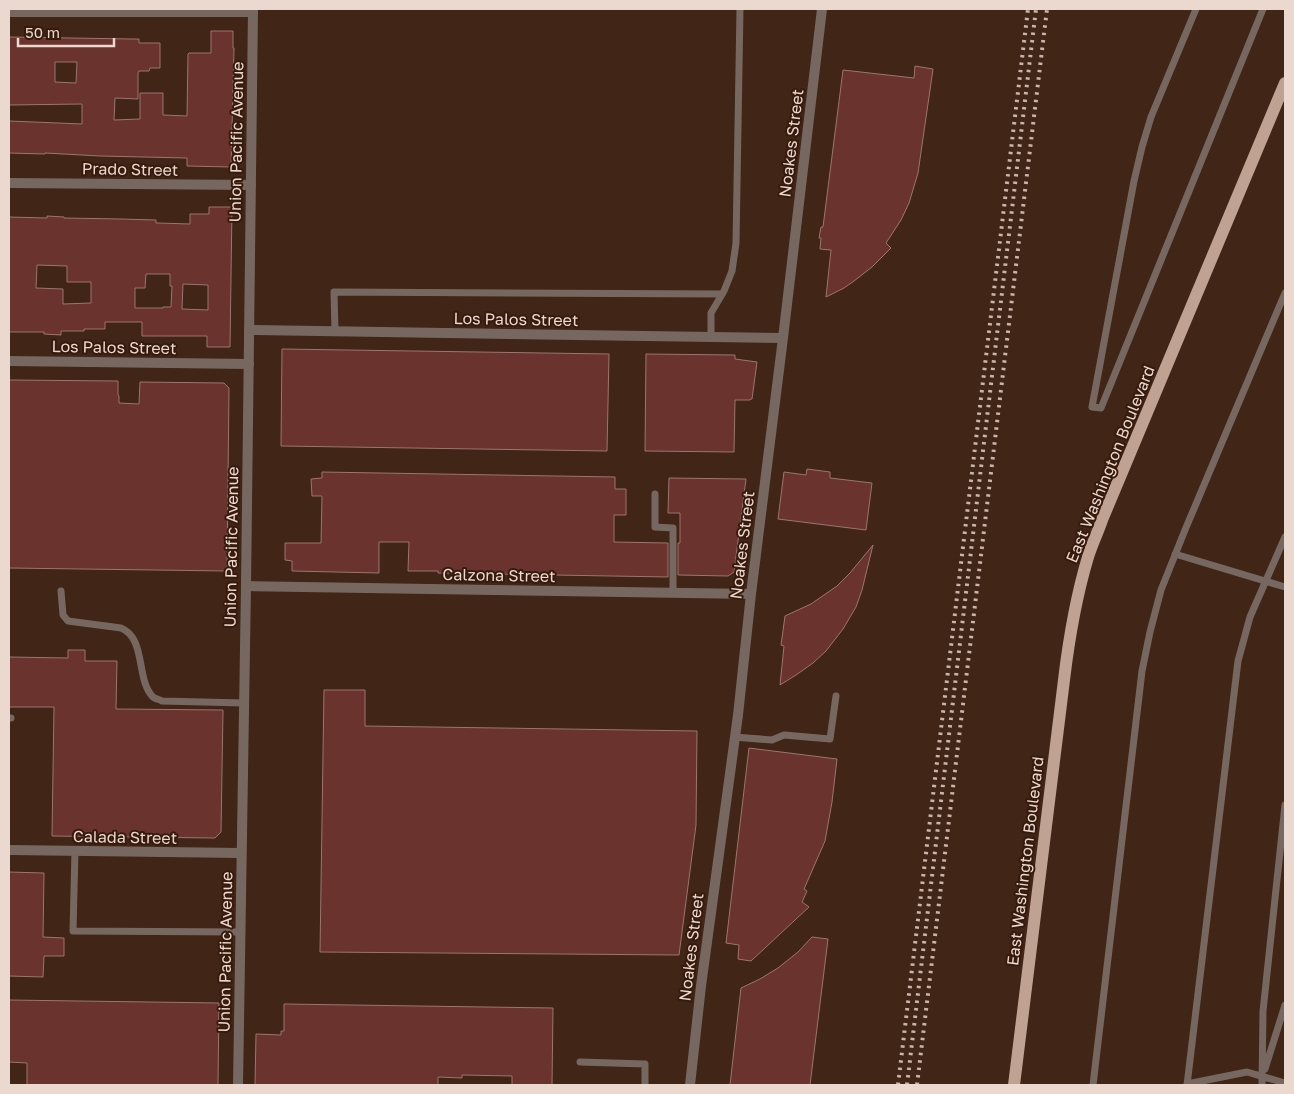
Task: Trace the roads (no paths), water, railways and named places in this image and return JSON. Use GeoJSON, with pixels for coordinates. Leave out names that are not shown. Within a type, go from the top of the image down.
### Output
{"type":"FeatureCollection","features":[{"type":"Feature","properties":{"kind":"main road","name":"East Washington Boulevard"},"geometry":{"type":"LineString","coordinates":[[1014,1085],[1069,640],[1078,594],[1102,520],[1285,83]]}},
{"type":"Feature","properties":{"kind":"street","name":"Noakes Street"},"geometry":{"type":"LineString","coordinates":[[690,1085],[701,986],[738,715],[822,9]]}},
{"type":"Feature","properties":{"kind":"street"},"geometry":{"type":"LineString","coordinates":[[9,12],[253,10]]}},
{"type":"Feature","properties":{"kind":"street","name":"Union Pacific Avenue"},"geometry":{"type":"LineString","coordinates":[[238,1085],[253,10]]}},
{"type":"Feature","properties":{"kind":"street","name":"Prado Street"},"geometry":{"type":"LineString","coordinates":[[9,183],[250,185]]}},
{"type":"Feature","properties":{"kind":"street","name":"Los Palos Street"},"geometry":{"type":"LineString","coordinates":[[250,330],[783,338]]}},
{"type":"Feature","properties":{"kind":"street","name":"Los Palos Street"},"geometry":{"type":"LineString","coordinates":[[9,361],[249,364]]}},
{"type":"Feature","properties":{"kind":"street","name":"Calzona Street"},"geometry":{"type":"LineString","coordinates":[[246,586],[751,594]]}},
{"type":"Feature","properties":{"kind":"street","name":"Calada Street"},"geometry":{"type":"LineString","coordinates":[[9,850],[241,853]]}},
{"type":"Feature","properties":{"kind":"lane"},"geometry":{"type":"LineString","coordinates":[[711,336],[711,313],[732,271],[736,243],[740,9]]}},
{"type":"Feature","properties":{"kind":"lane"},"geometry":{"type":"LineString","coordinates":[[1196,9],[1151,117],[1142,147],[1132,191],[1092,407],[1101,408],[1263,9]]}},
{"type":"Feature","properties":{"kind":"lane"},"geometry":{"type":"LineString","coordinates":[[335,332],[334,292],[722,294]]}},
{"type":"Feature","properties":{"kind":"lane"},"geometry":{"type":"LineString","coordinates":[[1093,1085],[1142,672],[1150,632],[1161,590],[1175,554],[1285,294]]}},
{"type":"Feature","properties":{"kind":"lane"},"geometry":{"type":"LineString","coordinates":[[655,494],[655,527],[673,528],[673,593]]}},
{"type":"Feature","properties":{"kind":"lane"},"geometry":{"type":"LineString","coordinates":[[1285,537],[1250,617],[1237,668],[1187,1085],[1246,1072],[1285,1083]]}},
{"type":"Feature","properties":{"kind":"lane"},"geometry":{"type":"LineString","coordinates":[[1175,554],[1285,587]]}},
{"type":"Feature","properties":{"kind":"lane"},"geometry":{"type":"LineString","coordinates":[[61,591],[63,615],[68,621],[126,630],[136,643],[148,690],[153,697],[162,701],[244,703]]}},
{"type":"Feature","properties":{"kind":"lane"},"geometry":{"type":"LineString","coordinates":[[734,736],[772,740],[784,735],[830,739],[836,696]]}},
{"type":"Feature","properties":{"kind":"lane"},"geometry":{"type":"LineString","coordinates":[[1262,1085],[1263,1011],[1285,805]]}},
{"type":"Feature","properties":{"kind":"lane"},"geometry":{"type":"LineString","coordinates":[[75,851],[73,930],[240,932]]}},
{"type":"Feature","properties":{"kind":"lane"},"geometry":{"type":"LineString","coordinates":[[1262,1077],[1285,1005]]}},
{"type":"Feature","properties":{"kind":"lane"},"geometry":{"type":"LineString","coordinates":[[580,1062],[645,1064],[645,1085]]}},
{"type":"Feature","properties":{"kind":"railway"},"geometry":{"type":"LineString","coordinates":[[898,1085],[1028,9]]}},
{"type":"Feature","properties":{"kind":"railway"},"geometry":{"type":"LineString","coordinates":[[907,1085],[1036,9]]}},
{"type":"Feature","properties":{"kind":"railway"},"geometry":{"type":"LineString","coordinates":[[917,1085],[1047,9]]}}]}
